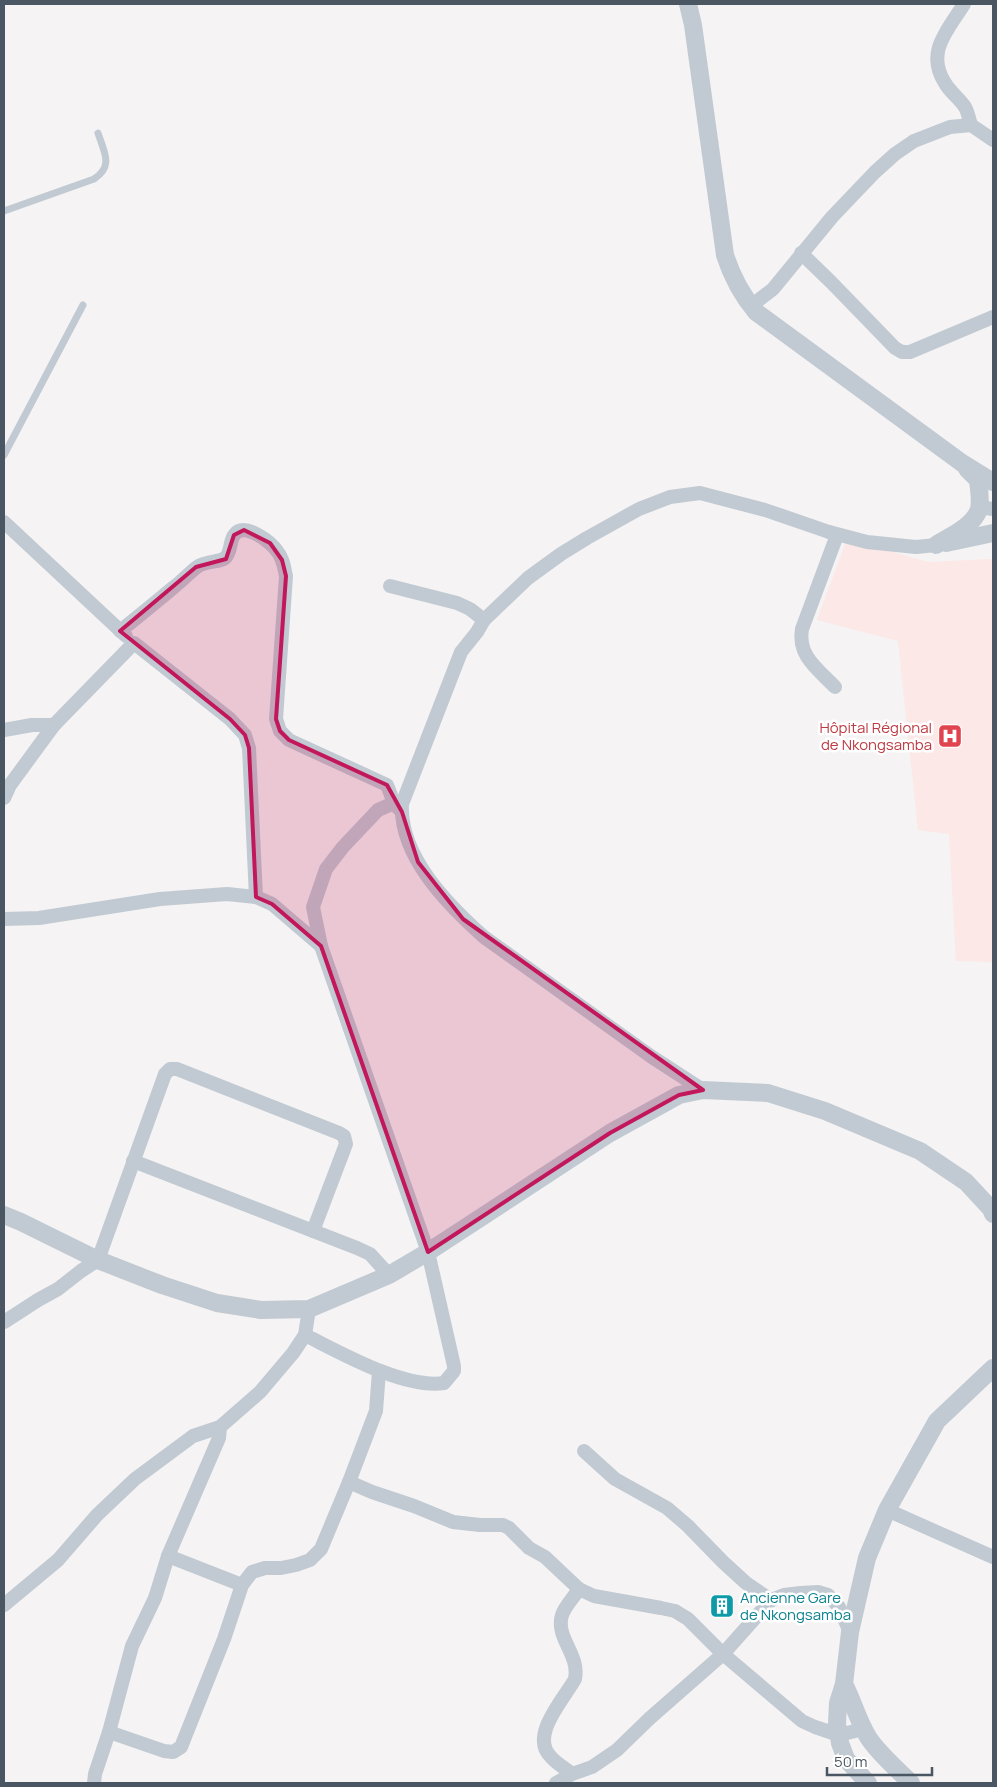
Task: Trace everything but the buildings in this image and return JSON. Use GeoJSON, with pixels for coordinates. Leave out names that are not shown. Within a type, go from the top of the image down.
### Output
{"type":"FeatureCollection","features":[{"type":"Feature","properties":{"kind":"street"},"geometry":{"type":"LineString","coordinates":[[688,4],[693,26],[726,255],[732,276],[741,293],[756,312],[962,463],[993,482]]}},
{"type":"Feature","properties":{"kind":"street"},"geometry":{"type":"LineString","coordinates":[[964,4],[945,31],[937,52],[937,68],[945,84],[965,107],[971,125],[993,140]]}},
{"type":"Feature","properties":{"kind":"street"},"geometry":{"type":"LineString","coordinates":[[751,306],[773,289],[801,253],[875,172],[895,154],[914,141],[935,132],[950,127],[971,125]]}},
{"type":"Feature","properties":{"kind":"street"},"geometry":{"type":"LineString","coordinates":[[801,253],[895,348],[902,352],[910,352],[993,317]]}},
{"type":"Feature","properties":{"kind":"street"},"geometry":{"type":"LineString","coordinates":[[936,545],[963,528],[986,508],[978,480],[962,463]]}},
{"type":"Feature","properties":{"kind":"street"},"geometry":{"type":"LineString","coordinates":[[305,1335],[379,1371],[436,1384],[444,1383],[454,1371],[428,1252],[321,946],[312,907],[326,869],[343,847],[378,810],[398,808],[402,804],[461,652],[484,620],[528,578],[561,554],[639,509],[670,498],[700,493],[765,510],[837,535],[800,638],[806,656],[836,687]]}},
{"type":"Feature","properties":{"kind":"street"},"geometry":{"type":"LineString","coordinates":[[4,522],[120,631],[230,719],[245,735],[249,748],[256,897]]}},
{"type":"Feature","properties":{"kind":"street"},"geometry":{"type":"LineString","coordinates":[[120,631],[196,567],[204,562],[224,559],[227,556],[234,535],[238,531],[253,532],[270,543],[282,560],[286,576],[276,719],[280,731],[288,740],[387,785],[398,808],[403,826],[418,862],[463,919],[484,937],[703,1090]]}},
{"type":"Feature","properties":{"kind":"street"},"geometry":{"type":"LineString","coordinates":[[829,532],[889,546],[916,547],[936,545],[993,533]]}},
{"type":"Feature","properties":{"kind":"street"},"geometry":{"type":"LineString","coordinates":[[390,586],[457,603],[470,608],[484,620]]}},
{"type":"Feature","properties":{"kind":"street"},"geometry":{"type":"LineString","coordinates":[[4,798],[7,783],[54,725],[134,643]]}},
{"type":"Feature","properties":{"kind":"street"},"geometry":{"type":"LineString","coordinates":[[4,730],[32,725],[54,725]]}},
{"type":"Feature","properties":{"kind":"street"},"geometry":{"type":"LineString","coordinates":[[4,919],[39,918],[160,899],[227,894],[256,897],[272,904],[293,920],[321,946]]}},
{"type":"Feature","properties":{"kind":"street"},"geometry":{"type":"LineString","coordinates":[[4,1322],[58,1289],[81,1270],[98,1260],[165,1074],[170,1069],[177,1069],[344,1136],[346,1144],[313,1231]]}},
{"type":"Feature","properties":{"kind":"street"},"geometry":{"type":"LineString","coordinates":[[4,1215],[98,1260],[162,1285],[217,1303],[260,1310],[309,1309],[389,1275],[428,1252],[610,1132],[679,1095],[703,1090],[768,1094],[824,1111],[920,1151],[966,1182],[991,1209],[993,1214]]}},
{"type":"Feature","properties":{"kind":"street"},"geometry":{"type":"LineString","coordinates":[[133,1161],[370,1254],[389,1275]]}},
{"type":"Feature","properties":{"kind":"street"},"geometry":{"type":"LineString","coordinates":[[4,1605],[58,1560],[97,1515],[135,1479],[193,1436],[220,1427],[260,1392],[293,1353],[305,1335],[309,1309]]}},
{"type":"Feature","properties":{"kind":"street"},"geometry":{"type":"LineString","coordinates":[[868,1783],[846,1760],[840,1743],[837,1724],[838,1703],[844,1684],[850,1632],[867,1558],[887,1510],[937,1421],[993,1368]]}},
{"type":"Feature","properties":{"kind":"street"},"geometry":{"type":"LineString","coordinates":[[109,1732],[164,1751],[173,1752],[181,1747],[224,1639],[242,1585],[252,1572],[265,1568],[281,1568],[296,1565],[310,1560],[321,1549],[376,1411],[379,1371]]}},
{"type":"Feature","properties":{"kind":"street"},"geometry":{"type":"LineString","coordinates":[[94,1783],[132,1646],[155,1598],[168,1556],[219,1438],[220,1427]]}},
{"type":"Feature","properties":{"kind":"street"},"geometry":{"type":"LineString","coordinates":[[584,1451],[615,1479],[667,1508],[746,1583],[771,1600]]}},
{"type":"Feature","properties":{"kind":"street"},"geometry":{"type":"LineString","coordinates":[[349,1482],[453,1522],[503,1525],[509,1528],[529,1548],[545,1557],[579,1589],[594,1596],[661,1608],[675,1612],[688,1619],[723,1654],[802,1721],[839,1735],[863,1729]]}},
{"type":"Feature","properties":{"kind":"street"},"geometry":{"type":"LineString","coordinates":[[887,1510],[993,1557]]}},
{"type":"Feature","properties":{"kind":"street"},"geometry":{"type":"LineString","coordinates":[[168,1556],[242,1585]]}},
{"type":"Feature","properties":{"kind":"street"},"geometry":{"type":"LineString","coordinates":[[572,1774],[550,1757],[544,1747],[543,1735],[548,1722],[575,1679],[576,1664],[560,1630],[562,1615],[579,1589]]}},
{"type":"Feature","properties":{"kind":"street"},"geometry":{"type":"LineString","coordinates":[[556,1783],[572,1774],[592,1767],[617,1750],[650,1718],[723,1654],[771,1600],[784,1595],[802,1593],[818,1592],[828,1595],[839,1607],[850,1632]]}},
{"type":"Feature","properties":{"kind":"street"},"geometry":{"type":"LineString","coordinates":[[844,1684],[853,1700],[869,1740],[911,1783]]}},
{"type":"Feature","properties":{"kind":"lane"},"geometry":{"type":"LineString","coordinates":[[4,211],[94,179],[102,174],[106,166],[98,133]]}},
{"type":"Feature","properties":{"kind":"lane"},"geometry":{"type":"LineString","coordinates":[[4,455],[83,305]]}},
{"type":"Feature","properties":{"kind":"highlighted area"},"geometry":{"type":"Polygon","coordinates":[[[244,530],[270,543],[282,560],[286,576],[276,719],[280,731],[289,740],[387,785],[402,812],[418,862],[463,919],[703,1090],[679,1095],[610,1133],[428,1252],[321,946],[272,904],[256,897],[249,748],[245,735],[230,719],[120,631],[196,567],[226,559],[234,535],[244,530]]]}},
{"type":"Feature","properties":{"kind":"shaded area","name":"Hôpital Régional de Nkongsamba"},"geometry":{"type":"Polygon","coordinates":[[[847,539],[928,562],[993,559],[993,962],[956,961],[949,834],[918,830],[898,641],[817,620],[847,539]]]}},
{"type":"Feature","properties":{"kind":"place","name":"Hôpital Régional de Nkongsamba"},"geometry":{"type":"Point","coordinates":[950,736]}},
{"type":"Feature","properties":{"kind":"place","name":"Ancienne Gare de Nkongsamba"},"geometry":{"type":"Point","coordinates":[722,1606]}}]}
